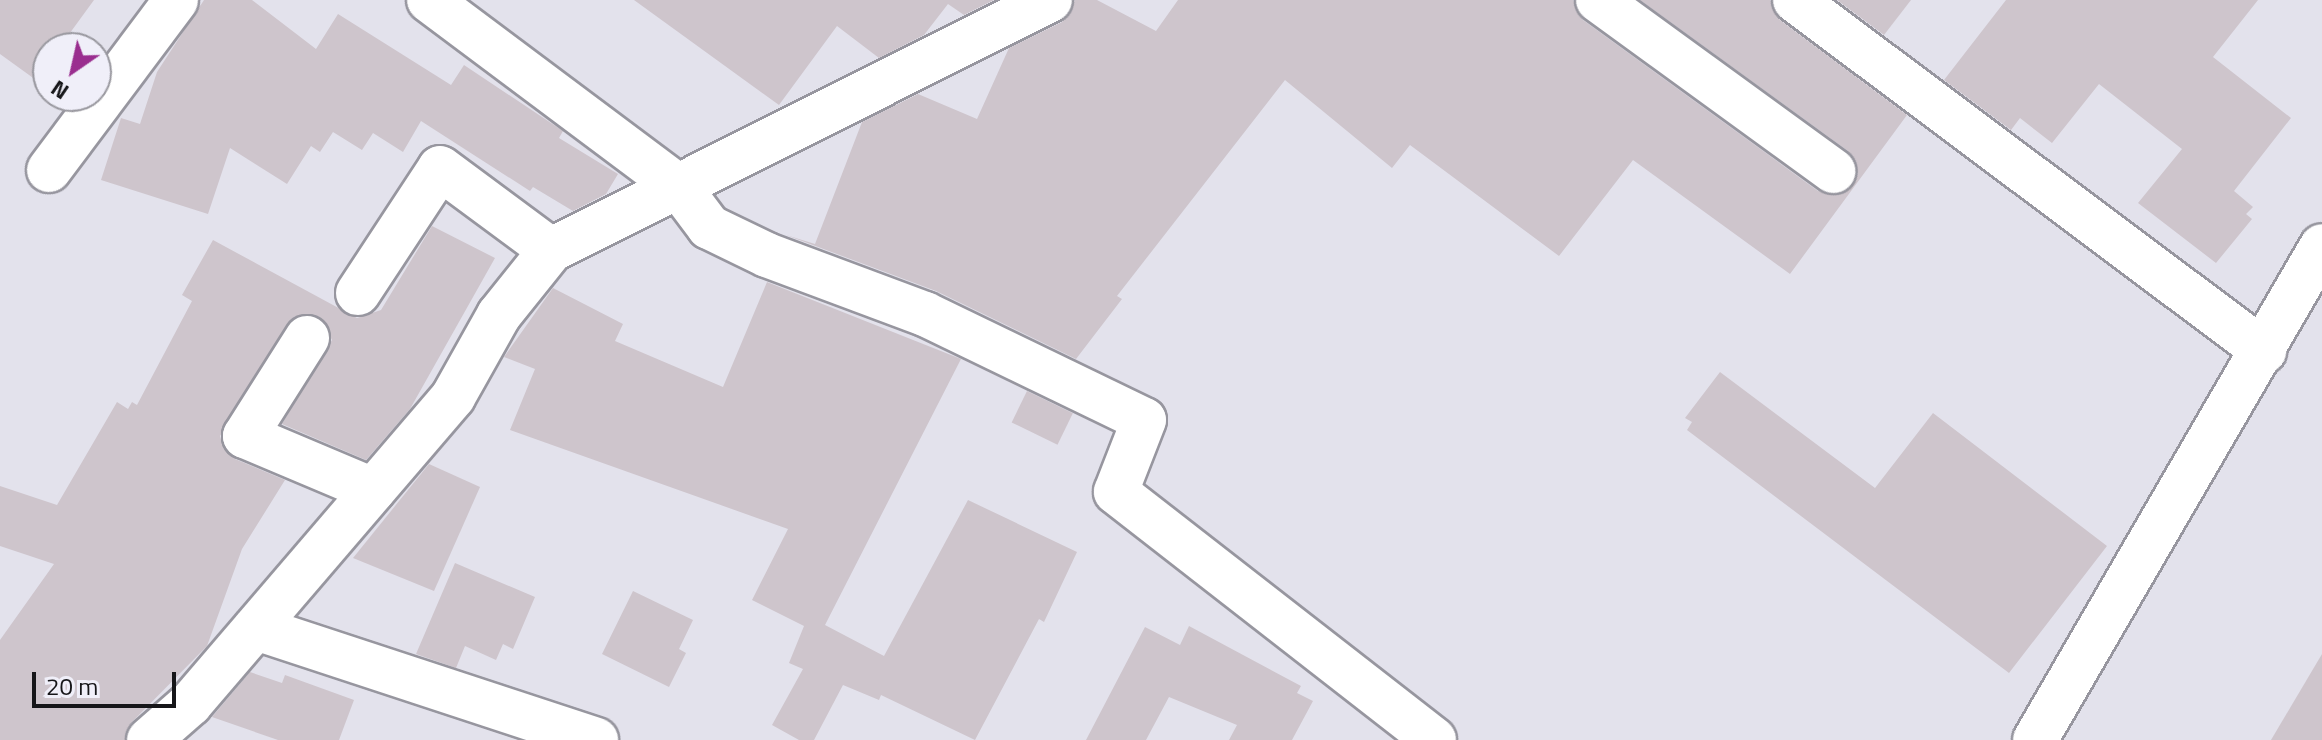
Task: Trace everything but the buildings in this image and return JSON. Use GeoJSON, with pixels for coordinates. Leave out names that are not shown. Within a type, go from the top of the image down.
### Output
{"type":"FeatureCollection","features":[{"type":"Feature","properties":{"kind":"street"},"geometry":{"type":"LineString","coordinates":[[49,170],[176,0]]}},
{"type":"Feature","properties":{"kind":"street"},"geometry":{"type":"LineString","coordinates":[[429,0],[679,187],[709,227],[767,255],[925,314],[1144,420],[1116,492],[1434,740]]}},
{"type":"Feature","properties":{"kind":"street"},"geometry":{"type":"LineString","coordinates":[[149,740],[190,704],[453,397],[499,315],[551,250],[1050,0]]}},
{"type":"Feature","properties":{"kind":"street"},"geometry":{"type":"LineString","coordinates":[[1598,0],[1833,171]]}},
{"type":"Feature","properties":{"kind":"street"},"geometry":{"type":"LineString","coordinates":[[1795,0],[2264,351]]}},
{"type":"Feature","properties":{"kind":"street"},"geometry":{"type":"LineString","coordinates":[[358,293],[440,168],[551,250]]}},
{"type":"Feature","properties":{"kind":"street"},"geometry":{"type":"LineString","coordinates":[[2035,740],[2264,351],[2322,246]]}},
{"type":"Feature","properties":{"kind":"street"},"geometry":{"type":"LineString","coordinates":[[307,338],[245,436],[373,490]]}},
{"type":"Feature","properties":{"kind":"street"},"geometry":{"type":"LineString","coordinates":[[256,628],[596,740]]}}]}
